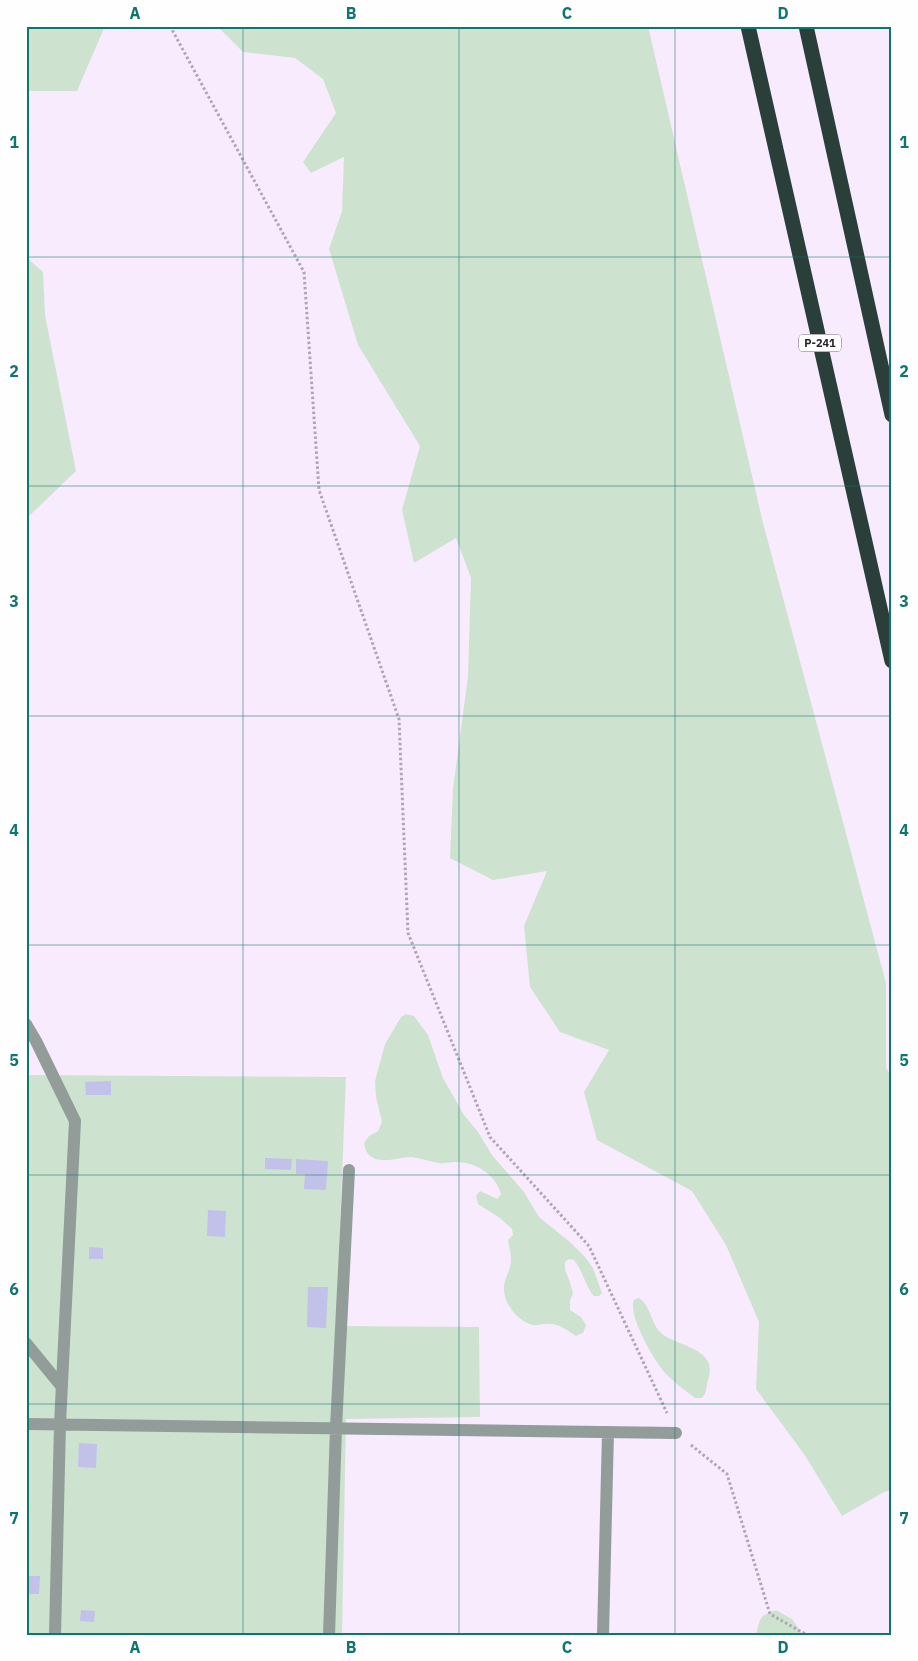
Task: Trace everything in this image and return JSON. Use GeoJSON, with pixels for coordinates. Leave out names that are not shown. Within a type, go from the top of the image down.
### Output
{"type":"FeatureCollection","features":[{"type":"Feature","properties":{"kind":"highway","name":"Р-241"},"geometry":{"type":"LineString","coordinates":[[748,26],[892,661]]}},
{"type":"Feature","properties":{"kind":"highway"},"geometry":{"type":"LineString","coordinates":[[806,26],[892,415]]}},
{"type":"Feature","properties":{"kind":"lane"},"geometry":{"type":"LineString","coordinates":[[26,1024],[75,1121],[60,1424],[56,1635]]}},
{"type":"Feature","properties":{"kind":"lane"},"geometry":{"type":"LineString","coordinates":[[329,1635],[336,1428],[349,1170]]}},
{"type":"Feature","properties":{"kind":"lane"},"geometry":{"type":"LineString","coordinates":[[26,1343],[62,1387]]}},
{"type":"Feature","properties":{"kind":"lane"},"geometry":{"type":"LineString","coordinates":[[26,1424],[676,1433]]}},
{"type":"Feature","properties":{"kind":"lane"},"geometry":{"type":"LineString","coordinates":[[603,1635],[608,1432]]}},
{"type":"Feature","properties":{"kind":"path"},"geometry":{"type":"LineString","coordinates":[[170,26],[304,272],[319,490],[399,719],[408,933],[490,1137],[589,1246],[676,1433],[727,1474],[770,1614],[807,1635]]}},
{"type":"Feature","properties":{"kind":"green space"},"geometry":{"type":"Polygon","coordinates":[[[26,26],[105,26],[77,91],[26,91],[26,26]]]}},
{"type":"Feature","properties":{"kind":"green space"},"geometry":{"type":"Polygon","coordinates":[[[217,26],[648,26],[763,523],[886,983],[886,1068],[892,1077],[892,1490],[884,1492],[842,1516],[804,1454],[756,1389],[759,1322],[726,1245],[692,1191],[597,1140],[584,1092],[609,1050],[560,1032],[530,987],[524,926],[547,871],[493,880],[450,858],[453,789],[468,676],[471,578],[456,538],[414,563],[402,510],[420,446],[358,345],[329,249],[342,211],[344,157],[311,173],[303,162],[336,113],[323,79],[295,58],[243,52],[217,26]]]}},
{"type":"Feature","properties":{"kind":"green space"},"geometry":{"type":"Polygon","coordinates":[[[26,257],[43,272],[45,315],[76,471],[26,519],[26,257]]]}},
{"type":"Feature","properties":{"kind":"green space"},"geometry":{"type":"Polygon","coordinates":[[[406,1014],[414,1016],[428,1035],[443,1078],[464,1115],[478,1132],[492,1155],[524,1192],[539,1217],[571,1243],[593,1268],[602,1293],[599,1296],[594,1296],[591,1292],[574,1260],[569,1259],[565,1262],[565,1270],[573,1293],[570,1301],[570,1310],[581,1317],[586,1325],[583,1333],[576,1336],[554,1324],[535,1325],[527,1323],[511,1309],[507,1302],[504,1288],[511,1262],[508,1240],[513,1235],[512,1229],[500,1218],[478,1204],[476,1196],[480,1191],[497,1199],[501,1194],[494,1180],[489,1175],[476,1166],[462,1162],[441,1163],[412,1157],[383,1160],[371,1157],[367,1151],[364,1143],[369,1136],[378,1131],[382,1122],[376,1097],[375,1081],[385,1044],[401,1017],[406,1014]]]}},
{"type":"Feature","properties":{"kind":"green space"},"geometry":{"type":"Polygon","coordinates":[[[26,1075],[346,1077],[336,1326],[479,1327],[480,1417],[346,1419],[342,1635],[26,1635],[26,1075]]]}},
{"type":"Feature","properties":{"kind":"green space"},"geometry":{"type":"Polygon","coordinates":[[[638,1298],[645,1303],[661,1333],[668,1338],[695,1349],[708,1361],[710,1369],[706,1392],[702,1398],[695,1398],[678,1385],[657,1362],[644,1340],[635,1317],[634,1300],[638,1298]]]}},
{"type":"Feature","properties":{"kind":"green space"},"geometry":{"type":"Polygon","coordinates":[[[776,1610],[792,1619],[803,1635],[756,1635],[761,1618],[776,1610]]]}},
{"type":"Feature","properties":{"kind":"building"},"geometry":{"type":"Polygon","coordinates":[[[111,1081],[111,1095],[86,1095],[85,1082],[111,1081]]]}},
{"type":"Feature","properties":{"kind":"building"},"geometry":{"type":"Polygon","coordinates":[[[265,1158],[292,1159],[291,1170],[265,1169],[265,1158]]]}},
{"type":"Feature","properties":{"kind":"building"},"geometry":{"type":"Polygon","coordinates":[[[296,1159],[328,1161],[326,1190],[304,1189],[305,1174],[296,1174],[296,1159]]]}},
{"type":"Feature","properties":{"kind":"building"},"geometry":{"type":"Polygon","coordinates":[[[208,1210],[226,1211],[225,1237],[207,1236],[208,1210]]]}},
{"type":"Feature","properties":{"kind":"building"},"geometry":{"type":"Polygon","coordinates":[[[89,1247],[103,1248],[103,1259],[89,1259],[89,1247]]]}},
{"type":"Feature","properties":{"kind":"building"},"geometry":{"type":"Polygon","coordinates":[[[308,1287],[328,1287],[326,1328],[307,1327],[308,1287]]]}},
{"type":"Feature","properties":{"kind":"building"},"geometry":{"type":"Polygon","coordinates":[[[79,1443],[97,1444],[96,1468],[78,1467],[79,1443]]]}},
{"type":"Feature","properties":{"kind":"building"},"geometry":{"type":"Polygon","coordinates":[[[26,1576],[40,1576],[39,1594],[26,1594],[26,1576]]]}},
{"type":"Feature","properties":{"kind":"building"},"geometry":{"type":"Polygon","coordinates":[[[81,1610],[95,1611],[94,1622],[80,1621],[81,1610]]]}}]}
